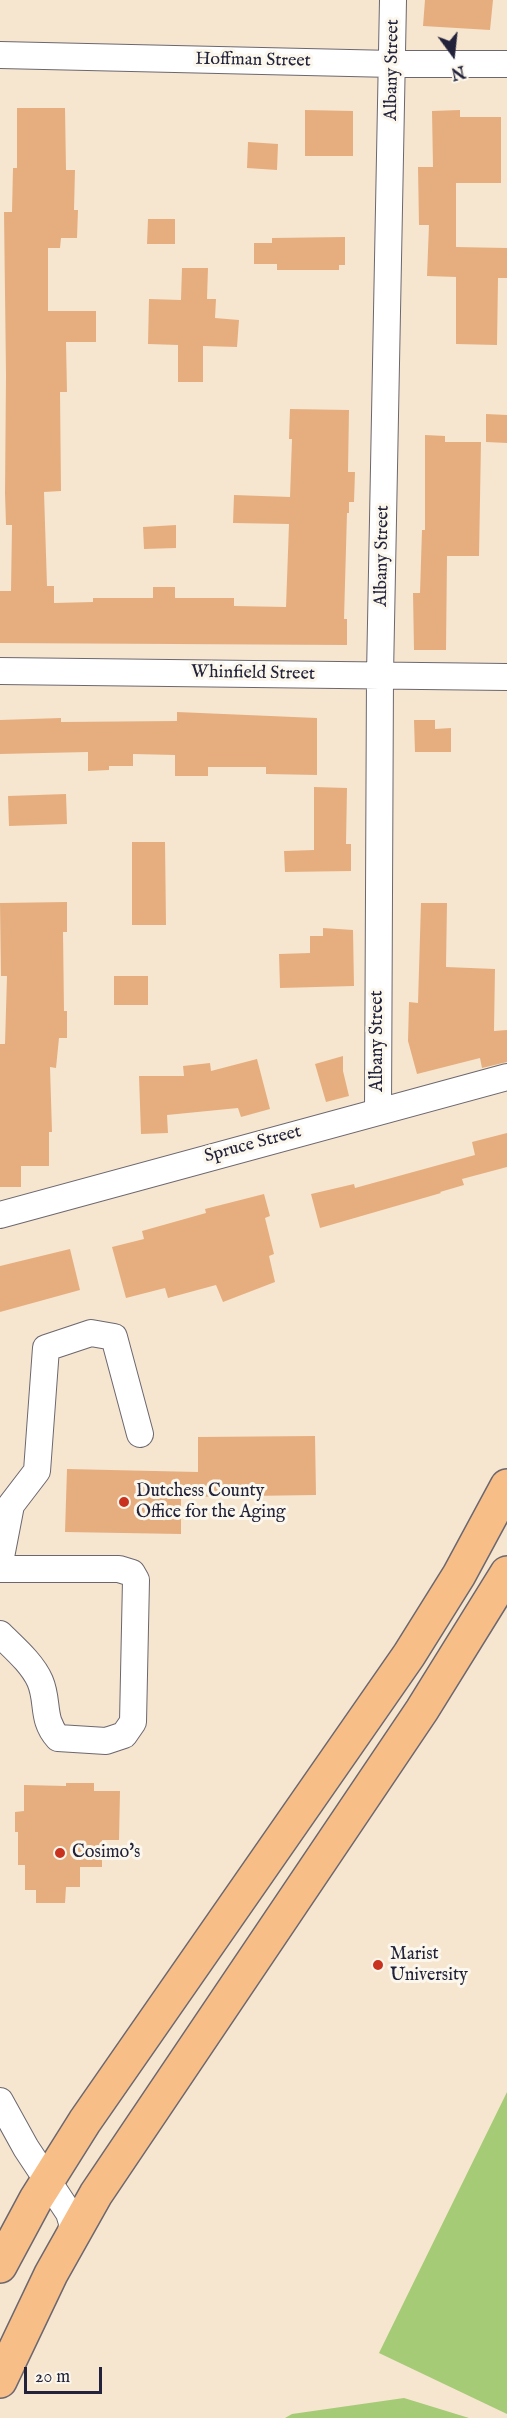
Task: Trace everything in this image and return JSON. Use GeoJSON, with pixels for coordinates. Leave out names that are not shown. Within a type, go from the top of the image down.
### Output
{"type":"FeatureCollection","features":[{"type":"Feature","properties":{"kind":"highway"},"geometry":{"type":"LineString","coordinates":[[0,2266],[47,2181],[131,2054],[409,1655],[459,1575],[507,1486]]}},
{"type":"Feature","properties":{"kind":"highway"},"geometry":{"type":"LineString","coordinates":[[0,2381],[30,2315],[96,2194],[417,1718],[474,1630],[507,1572]]}},
{"type":"Feature","properties":{"kind":"street","name":"Albany Street"},"geometry":{"type":"LineString","coordinates":[[378,1111],[380,675],[393,0]]}},
{"type":"Feature","properties":{"kind":"street","name":"Hoffman Street"},"geometry":{"type":"LineString","coordinates":[[0,55],[393,64],[507,64]]}},
{"type":"Feature","properties":{"kind":"street","name":"Whinfield Street"},"geometry":{"type":"LineString","coordinates":[[0,671],[507,677]]}},
{"type":"Feature","properties":{"kind":"street","name":"Spruce Street"},"geometry":{"type":"LineString","coordinates":[[0,1215],[507,1077]]}},
{"type":"Feature","properties":{"kind":"street"},"geometry":{"type":"LineString","coordinates":[[0,1562],[11,1505],[37,1471],[46,1348],[91,1333],[114,1337],[140,1434]]}},
{"type":"Feature","properties":{"kind":"street"},"geometry":{"type":"LineString","coordinates":[[0,1569],[119,1569],[132,1573],[136,1580],[134,1722],[124,1735],[106,1741],[58,1738],[50,1729],[40,1682],[16,1650],[0,1634]]}},
{"type":"Feature","properties":{"kind":"street"},"geometry":{"type":"LineString","coordinates":[[0,2101],[47,2181],[69,2213],[72,2223],[71,2240]]}},
{"type":"Feature","properties":{"kind":"green space"},"geometry":{"type":"Polygon","coordinates":[[[507,2092],[507,2414],[379,2353],[507,2092]]]}},
{"type":"Feature","properties":{"kind":"green space"},"geometry":{"type":"Polygon","coordinates":[[[404,2398],[469,2418],[285,2418],[292,2414],[404,2398]]]}},
{"type":"Feature","properties":{"kind":"building"},"geometry":{"type":"Polygon","coordinates":[[[425,0],[493,0],[490,30],[423,26],[425,0]]]}},
{"type":"Feature","properties":{"kind":"building"},"geometry":{"type":"Polygon","coordinates":[[[17,108],[65,108],[66,170],[75,170],[74,210],[78,210],[77,238],[61,238],[60,248],[48,248],[48,311],[96,311],[96,342],[66,342],[67,392],[60,392],[61,491],[44,492],[47,586],[54,586],[54,603],[93,602],[93,598],[153,598],[153,587],[175,587],[175,598],[234,598],[234,606],[286,607],[289,524],[233,523],[234,495],[290,497],[292,439],[289,439],[290,409],[349,410],[348,472],[355,472],[354,502],[349,502],[349,513],[347,513],[344,619],[347,619],[347,645],[0,643],[0,591],[11,591],[12,525],[6,525],[5,493],[4,212],[12,212],[13,168],[17,168],[17,108]]]}},
{"type":"Feature","properties":{"kind":"building"},"geometry":{"type":"Polygon","coordinates":[[[305,110],[353,111],[353,156],[305,156],[305,110]]]}},
{"type":"Feature","properties":{"kind":"building"},"geometry":{"type":"Polygon","coordinates":[[[460,110],[460,117],[501,117],[501,183],[456,183],[456,247],[507,248],[507,278],[498,278],[497,345],[456,344],[456,277],[427,276],[429,225],[419,225],[418,167],[433,167],[432,111],[460,110]]]}},
{"type":"Feature","properties":{"kind":"building"},"geometry":{"type":"Polygon","coordinates":[[[248,142],[278,144],[277,170],[247,168],[248,142]]]}},
{"type":"Feature","properties":{"kind":"building"},"geometry":{"type":"Polygon","coordinates":[[[148,219],[175,219],[175,244],[147,244],[148,219]]]}},
{"type":"Feature","properties":{"kind":"building"},"geometry":{"type":"Polygon","coordinates":[[[345,237],[345,265],[339,265],[339,270],[277,270],[277,264],[254,264],[254,243],[272,243],[272,238],[345,237]]]}},
{"type":"Feature","properties":{"kind":"building"},"geometry":{"type":"Polygon","coordinates":[[[182,268],[208,268],[207,299],[216,299],[215,318],[239,320],[237,347],[203,346],[203,382],[178,382],[178,345],[148,344],[149,299],[181,300],[182,268]]]}},
{"type":"Feature","properties":{"kind":"building"},"geometry":{"type":"Polygon","coordinates":[[[486,414],[507,415],[507,443],[486,442],[486,414]]]}},
{"type":"Feature","properties":{"kind":"building"},"geometry":{"type":"Polygon","coordinates":[[[425,435],[445,436],[445,442],[481,442],[479,556],[447,556],[446,650],[414,650],[413,593],[420,593],[422,530],[425,530],[425,435]]]}},
{"type":"Feature","properties":{"kind":"building"},"geometry":{"type":"Polygon","coordinates":[[[176,525],[176,548],[144,549],[143,527],[176,525]]]}},
{"type":"Feature","properties":{"kind":"building"},"geometry":{"type":"Polygon","coordinates":[[[177,712],[317,718],[317,775],[266,774],[266,767],[208,767],[208,776],[175,776],[175,755],[133,754],[133,766],[109,766],[109,770],[88,771],[88,752],[0,754],[0,720],[61,718],[61,722],[177,721],[177,712]]]}},
{"type":"Feature","properties":{"kind":"building"},"geometry":{"type":"Polygon","coordinates":[[[414,720],[435,720],[435,729],[451,728],[451,752],[415,752],[414,720]]]}},
{"type":"Feature","properties":{"kind":"building"},"geometry":{"type":"Polygon","coordinates":[[[314,787],[347,788],[346,844],[351,844],[351,871],[285,872],[284,851],[314,850],[314,787]]]}},
{"type":"Feature","properties":{"kind":"building"},"geometry":{"type":"Polygon","coordinates":[[[66,794],[67,824],[9,826],[8,796],[66,794]]]}},
{"type":"Feature","properties":{"kind":"building"},"geometry":{"type":"Polygon","coordinates":[[[132,842],[165,842],[166,925],[132,925],[132,842]]]}},
{"type":"Feature","properties":{"kind":"building"},"geometry":{"type":"Polygon","coordinates":[[[67,902],[67,932],[63,932],[64,1011],[67,1011],[67,1038],[59,1038],[56,1068],[50,1067],[52,1132],[49,1132],[49,1166],[21,1166],[21,1187],[0,1187],[0,1044],[5,1044],[7,976],[1,976],[0,903],[67,902]]]}},
{"type":"Feature","properties":{"kind":"building"},"geometry":{"type":"Polygon","coordinates":[[[421,903],[447,903],[446,967],[495,969],[494,1031],[507,1030],[507,1062],[482,1068],[480,1058],[417,1074],[408,1041],[409,1002],[418,1003],[421,903]]]}},
{"type":"Feature","properties":{"kind":"building"},"geometry":{"type":"Polygon","coordinates":[[[323,928],[353,930],[354,986],[280,988],[279,954],[310,953],[310,936],[323,936],[323,928]]]}},
{"type":"Feature","properties":{"kind":"building"},"geometry":{"type":"Polygon","coordinates":[[[114,976],[148,976],[148,1005],[114,1005],[114,976]]]}},
{"type":"Feature","properties":{"kind":"building"},"geometry":{"type":"Polygon","coordinates":[[[343,1056],[343,1071],[349,1096],[326,1102],[315,1064],[343,1056]]]}},
{"type":"Feature","properties":{"kind":"building"},"geometry":{"type":"Polygon","coordinates":[[[257,1059],[270,1109],[241,1117],[238,1108],[167,1115],[168,1133],[141,1134],[139,1076],[184,1076],[183,1066],[210,1063],[211,1071],[257,1059]]]}},
{"type":"Feature","properties":{"kind":"building"},"geometry":{"type":"Polygon","coordinates":[[[507,1133],[507,1167],[462,1179],[464,1185],[441,1193],[320,1228],[311,1194],[354,1184],[355,1188],[475,1155],[472,1142],[507,1133]]]}},
{"type":"Feature","properties":{"kind":"building"},"geometry":{"type":"Polygon","coordinates":[[[264,1194],[270,1216],[265,1218],[274,1254],[269,1256],[275,1282],[223,1302],[216,1285],[168,1298],[165,1288],[126,1298],[112,1247],[144,1239],[142,1231],[206,1213],[205,1209],[264,1194]]]}},
{"type":"Feature","properties":{"kind":"building"},"geometry":{"type":"Polygon","coordinates":[[[70,1249],[80,1290],[0,1312],[0,1266],[70,1249]]]}},
{"type":"Feature","properties":{"kind":"building"},"geometry":{"type":"Polygon","coordinates":[[[315,1436],[316,1495],[181,1497],[181,1534],[65,1532],[67,1469],[198,1472],[198,1437],[315,1436]]]}},
{"type":"Feature","properties":{"kind":"building","name":"Cosimo's"},"geometry":{"type":"Polygon","coordinates":[[[66,1783],[94,1783],[94,1791],[120,1791],[119,1840],[102,1840],[102,1867],[80,1867],[80,1887],[66,1887],[65,1903],[36,1903],[36,1890],[25,1890],[25,1865],[18,1865],[18,1832],[15,1832],[15,1812],[24,1811],[24,1785],[66,1786],[66,1783]]]}},
{"type":"Feature","properties":{"kind":"place","name":"Dutchess County Office for the Aging"},"geometry":{"type":"Point","coordinates":[124,1502]}},
{"type":"Feature","properties":{"kind":"place","name":"Cosimo's"},"geometry":{"type":"Point","coordinates":[60,1853]}},
{"type":"Feature","properties":{"kind":"place","name":"Marist University"},"geometry":{"type":"Point","coordinates":[378,1965]}}]}
